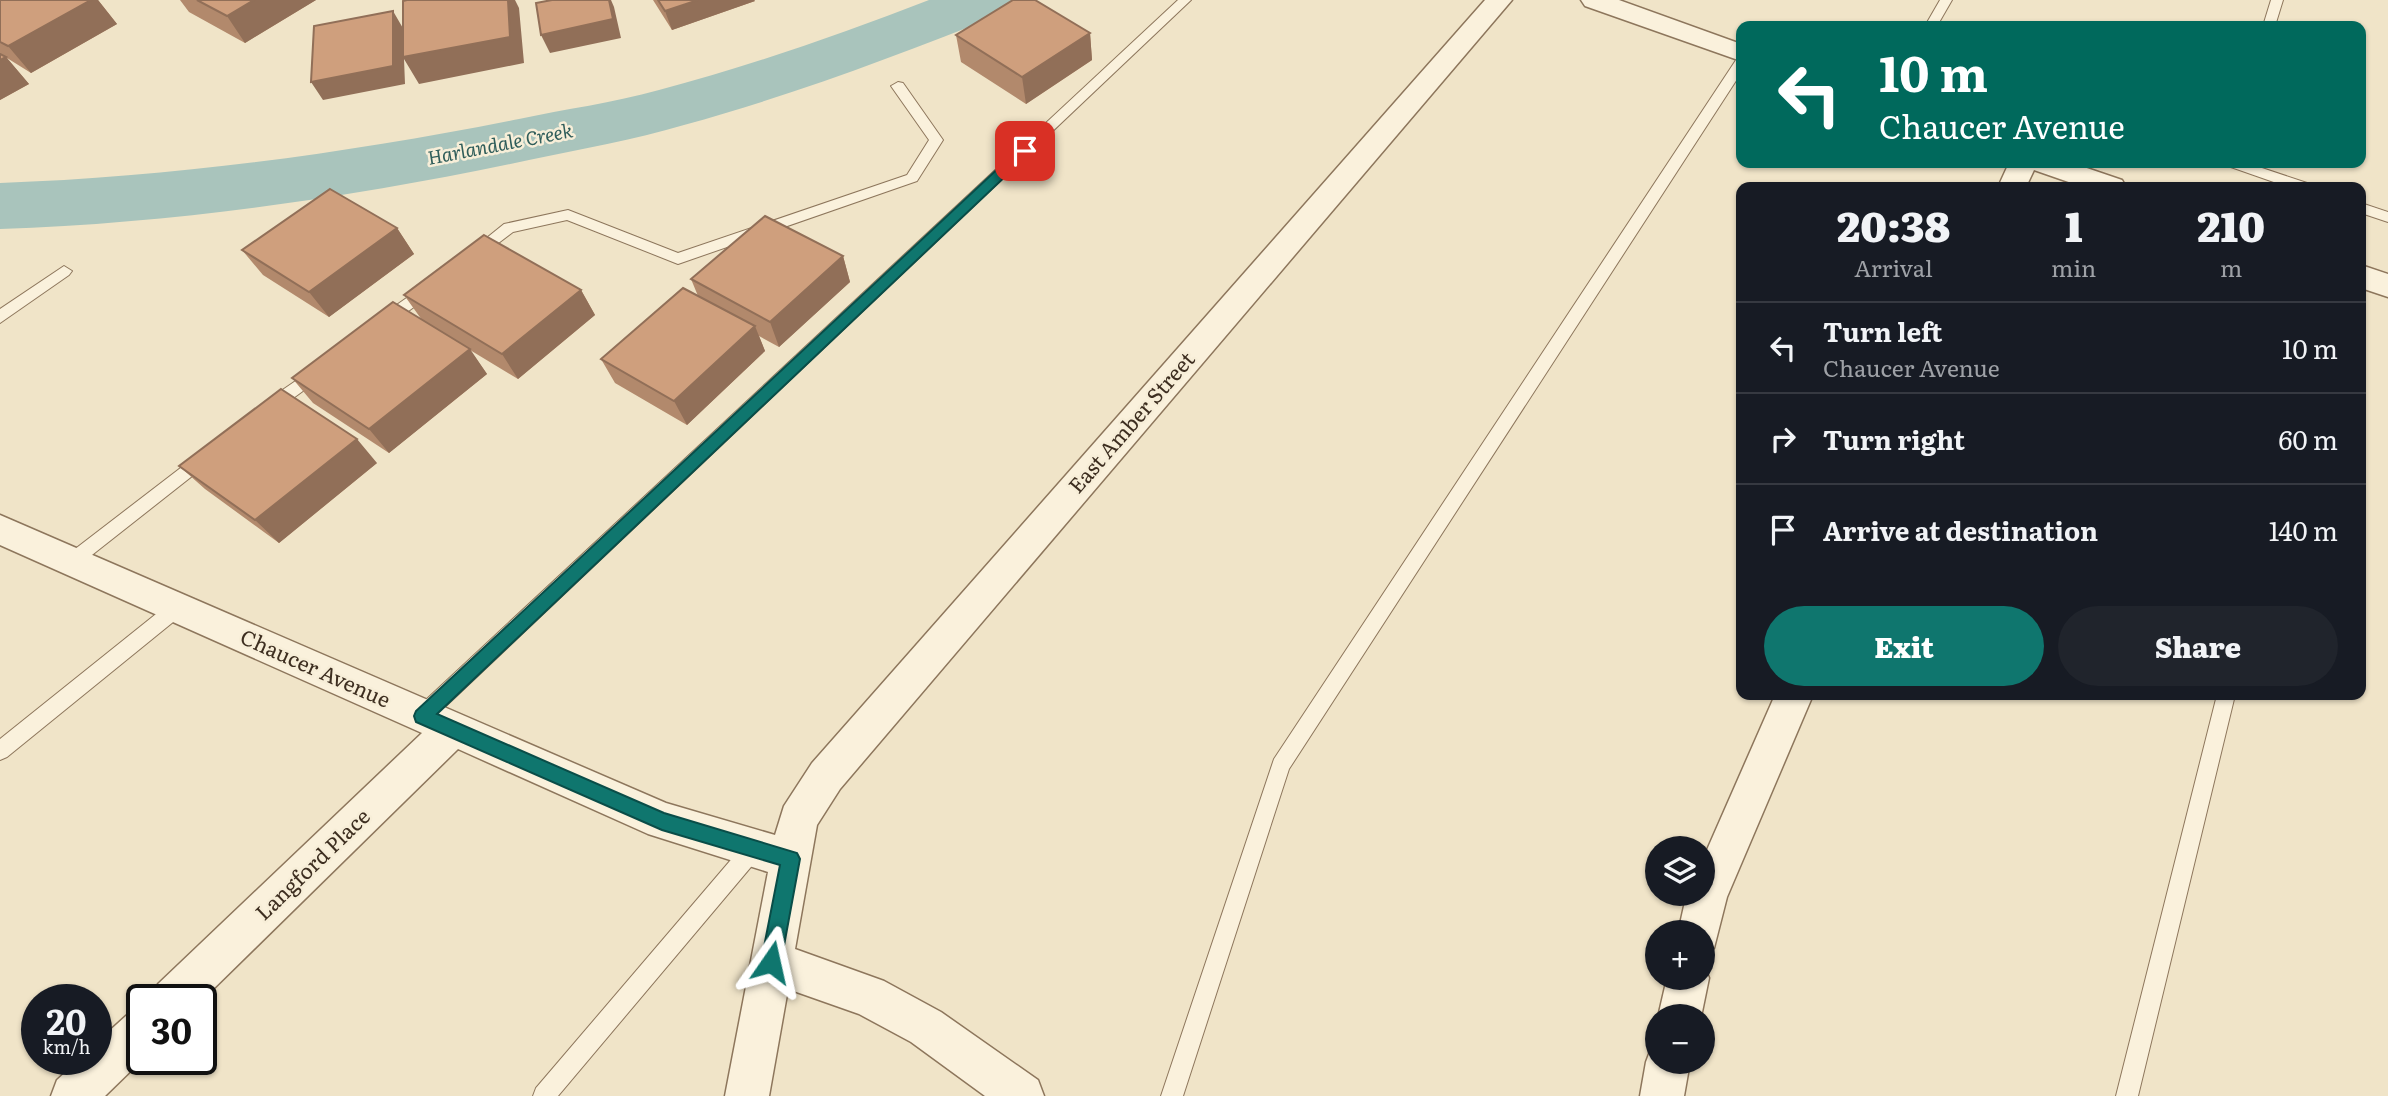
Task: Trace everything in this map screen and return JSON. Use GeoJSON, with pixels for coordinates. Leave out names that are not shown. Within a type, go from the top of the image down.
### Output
{"type":"FeatureCollection","features":[{"type":"Feature","properties":{"kind":"street","name":"East Amber Street"},"geometry":{"type":"LineString","coordinates":[[771,962],[772,854],[826,776],[1499,0]]}},
{"type":"Feature","properties":{"kind":"street"},"geometry":{"type":"LineString","coordinates":[[1594,0],[1736,51]]}},
{"type":"Feature","properties":{"kind":"street"},"geometry":{"type":"LineString","coordinates":[[2057,168],[2098,182]]}},
{"type":"Feature","properties":{"kind":"street"},"geometry":{"type":"LineString","coordinates":[[2366,278],[2388,286]]}},
{"type":"Feature","properties":{"kind":"street","name":"Chaucer Avenue"},"geometry":{"type":"LineString","coordinates":[[0,529],[662,821],[772,854]]}},
{"type":"Feature","properties":{"kind":"street"},"geometry":{"type":"LineString","coordinates":[[1702,920],[1707,897],[1792,700]]}},
{"type":"Feature","properties":{"kind":"street","name":"Langford Place"},"geometry":{"type":"LineString","coordinates":[[187,984],[437,723]]}},
{"type":"Feature","properties":{"kind":"street"},"geometry":{"type":"LineString","coordinates":[[747,1096],[771,962],[869,996],[926,1027],[1022,1096]]}},
{"type":"Feature","properties":{"kind":"street"},"geometry":{"type":"LineString","coordinates":[[73,1096],[126,1045]]}},
{"type":"Feature","properties":{"kind":"street"},"geometry":{"type":"LineString","coordinates":[[1662,1096],[1666,1074]]}},
{"type":"Feature","properties":{"kind":"lane"},"geometry":{"type":"LineString","coordinates":[[437,723],[1185,0]]}},
{"type":"Feature","properties":{"kind":"lane"},"geometry":{"type":"LineString","coordinates":[[1934,21],[1946,0]]}},
{"type":"Feature","properties":{"kind":"lane"},"geometry":{"type":"LineString","coordinates":[[2271,21],[2277,0]]}},
{"type":"Feature","properties":{"kind":"lane"},"geometry":{"type":"LineString","coordinates":[[1172,1096],[1282,765],[1736,71]]}},
{"type":"Feature","properties":{"kind":"lane"},"geometry":{"type":"LineString","coordinates":[[464,261],[509,228],[568,215],[678,259],[912,178],[936,140],[898,86]]}},
{"type":"Feature","properties":{"kind":"lane"},"geometry":{"type":"LineString","coordinates":[[2247,168],[2288,182]]}},
{"type":"Feature","properties":{"kind":"lane"},"geometry":{"type":"LineString","coordinates":[[2366,210],[2388,217]]}},
{"type":"Feature","properties":{"kind":"lane"},"geometry":{"type":"LineString","coordinates":[[0,317],[64,271]]}},
{"type":"Feature","properties":{"kind":"lane"},"geometry":{"type":"LineString","coordinates":[[365,336],[442,278]]}},
{"type":"Feature","properties":{"kind":"lane"},"geometry":{"type":"LineString","coordinates":[[254,419],[332,361]]}},
{"type":"Feature","properties":{"kind":"lane"},"geometry":{"type":"LineString","coordinates":[[72,561],[221,443]]}},
{"type":"Feature","properties":{"kind":"lane"},"geometry":{"type":"LineString","coordinates":[[0,751],[177,607]]}},
{"type":"Feature","properties":{"kind":"lane"},"geometry":{"type":"LineString","coordinates":[[2127,1096],[2225,700]]}},
{"type":"Feature","properties":{"kind":"lane"},"geometry":{"type":"LineString","coordinates":[[544,1096],[772,854]]}},
{"type":"Feature","properties":{"kind":"building"},"geometry":{"type":"Polygon","coordinates":[[[0,0],[91,0],[8,46],[0,42],[0,0]]]}},
{"type":"Feature","properties":{"kind":"building"},"geometry":{"type":"Polygon","coordinates":[[[197,0],[254,0],[227,16],[197,0]]]}},
{"type":"Feature","properties":{"kind":"building"},"geometry":{"type":"Polygon","coordinates":[[[508,0],[510,37],[403,57],[403,1],[508,0]]]}},
{"type":"Feature","properties":{"kind":"building"},"geometry":{"type":"Polygon","coordinates":[[[552,0],[609,0],[613,19],[541,35],[536,3],[552,0]]]}},
{"type":"Feature","properties":{"kind":"building"},"geometry":{"type":"Polygon","coordinates":[[[658,0],[698,0],[665,11],[658,0]]]}},
{"type":"Feature","properties":{"kind":"building"},"geometry":{"type":"Polygon","coordinates":[[[1013,0],[1035,0],[1090,33],[1022,77],[956,35],[1013,0]]]}},
{"type":"Feature","properties":{"kind":"building"},"geometry":{"type":"Polygon","coordinates":[[[393,11],[393,66],[311,82],[314,26],[393,11]]]}},
{"type":"Feature","properties":{"kind":"building"},"geometry":{"type":"Polygon","coordinates":[[[330,189],[397,228],[309,292],[242,250],[330,189]]]}},
{"type":"Feature","properties":{"kind":"building"},"geometry":{"type":"Polygon","coordinates":[[[765,216],[843,256],[770,322],[691,279],[765,216]]]}},
{"type":"Feature","properties":{"kind":"building"},"geometry":{"type":"Polygon","coordinates":[[[484,235],[581,290],[502,354],[404,295],[484,235]]]}},
{"type":"Feature","properties":{"kind":"building"},"geometry":{"type":"Polygon","coordinates":[[[683,288],[755,326],[674,401],[601,359],[683,288]]]}},
{"type":"Feature","properties":{"kind":"building"},"geometry":{"type":"Polygon","coordinates":[[[393,302],[470,349],[369,429],[292,378],[393,302]]]}},
{"type":"Feature","properties":{"kind":"building"},"geometry":{"type":"Polygon","coordinates":[[[281,389],[357,439],[255,520],[179,466],[281,389]]]}},
{"type":"Feature","properties":{"kind":"waterway","name":"Harlandale Creek"},"geometry":{"type":"LineString","coordinates":[[0,206],[58,204],[242,188],[439,157],[665,110],[856,50],[983,0]]}},
{"type":"Feature","properties":{"kind":"route"},"geometry":{"type":"LineString","coordinates":[[771,962],[790,859],[662,821],[422,716],[1025,151]]}}]}
